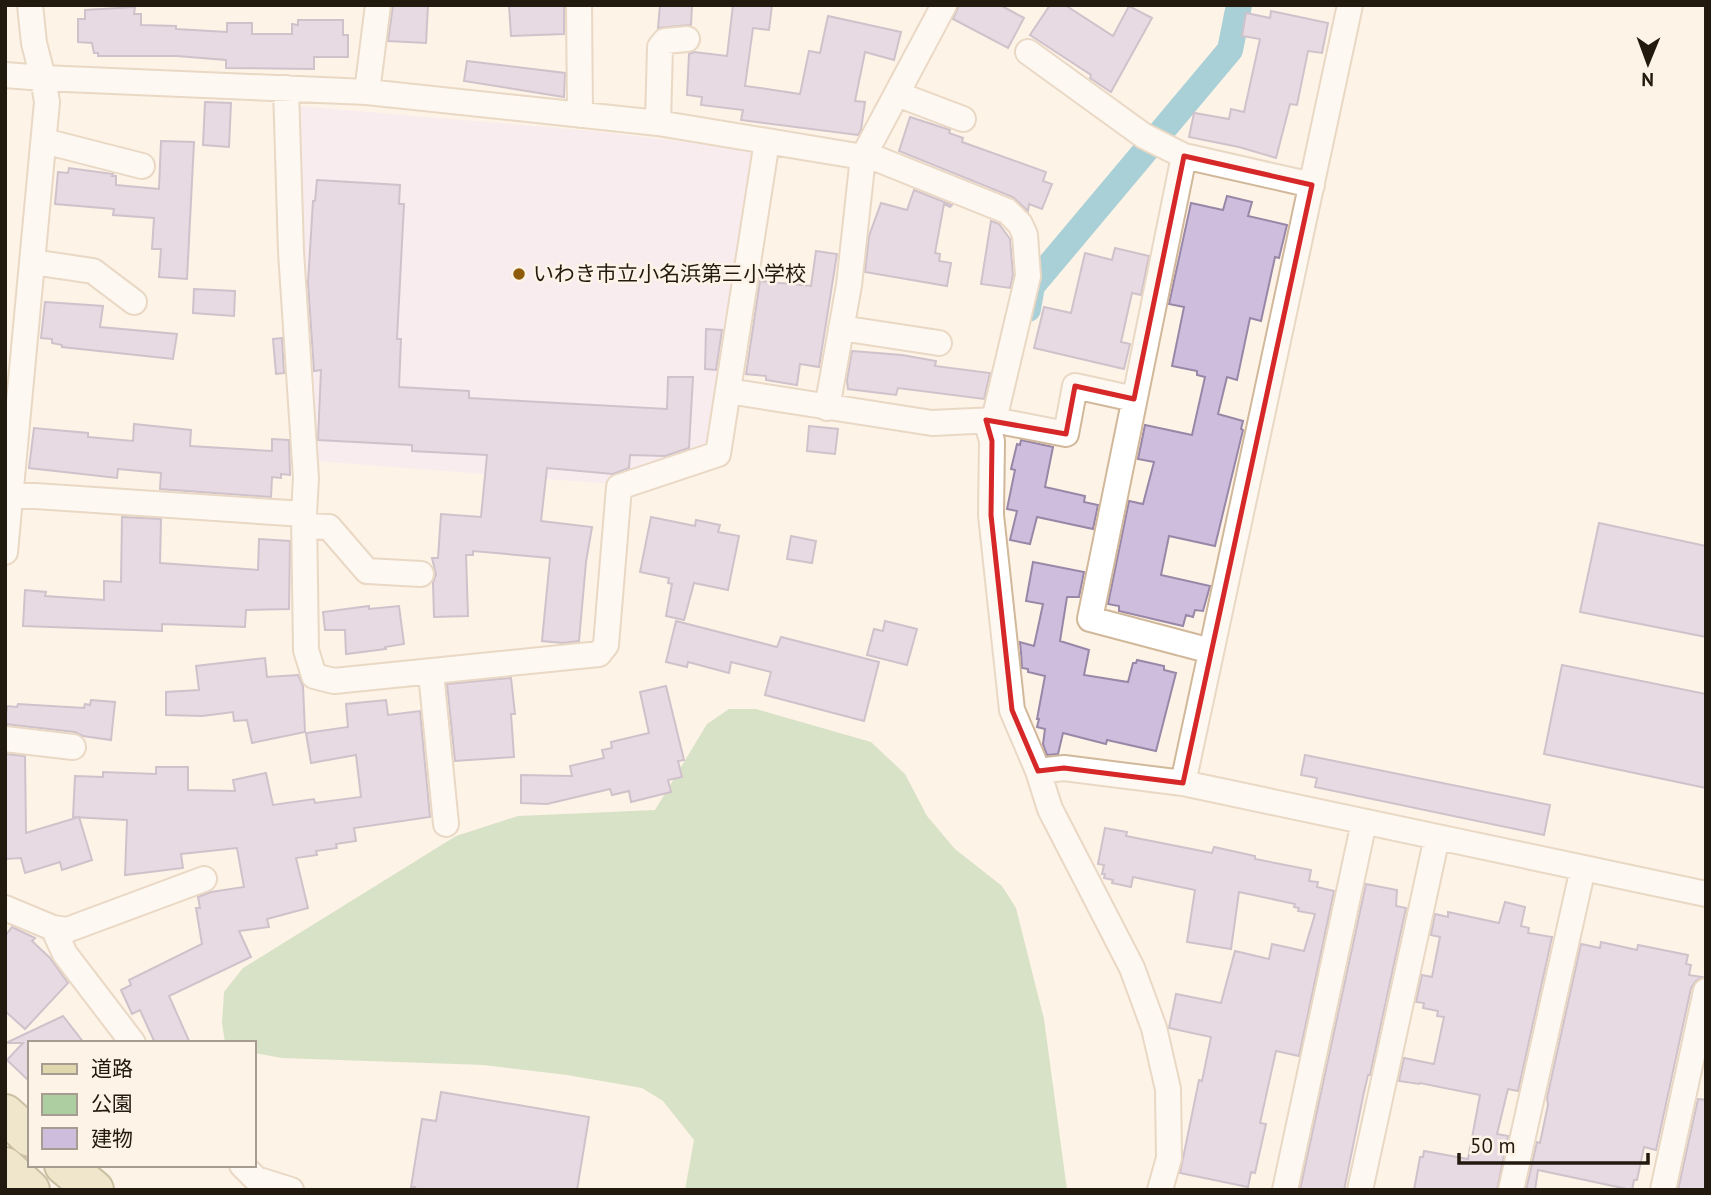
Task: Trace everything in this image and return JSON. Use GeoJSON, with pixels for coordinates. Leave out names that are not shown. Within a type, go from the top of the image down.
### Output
{"type":"FeatureCollection","features":[{"type":"Feature","properties":{"kind":"main road"},"geometry":{"type":"LineString","coordinates":[[5,1114],[28,1136]]}},
{"type":"Feature","properties":{"kind":"main road"},"geometry":{"type":"LineString","coordinates":[[5,1167],[30,1190]]}},
{"type":"Feature","properties":{"kind":"main road"},"geometry":{"type":"LineString","coordinates":[[66,1167],[94,1190]]}},
{"type":"Feature","properties":{"kind":"street"},"geometry":{"type":"LineString","coordinates":[[5,552],[15,330],[32,262],[47,102],[34,43],[30,5]]}},
{"type":"Feature","properties":{"kind":"street"},"geometry":{"type":"LineString","coordinates":[[367,92],[378,5]]}},
{"type":"Feature","properties":{"kind":"street"},"geometry":{"type":"LineString","coordinates":[[579,5],[580,115]]}},
{"type":"Feature","properties":{"kind":"street"},"geometry":{"type":"LineString","coordinates":[[827,408],[849,285],[864,155],[944,5]]}},
{"type":"Feature","properties":{"kind":"street"},"geometry":{"type":"LineString","coordinates":[[1183,783],[1350,5]]}},
{"type":"Feature","properties":{"kind":"street"},"geometry":{"type":"LineString","coordinates":[[658,123],[660,47],[664,41],[687,39]]}},
{"type":"Feature","properties":{"kind":"street"},"geometry":{"type":"LineString","coordinates":[[1027,51],[1144,136],[1184,156],[1312,185]]}},
{"type":"Feature","properties":{"kind":"street"},"geometry":{"type":"LineString","coordinates":[[5,75],[367,92],[658,123],[864,155],[1007,211],[1022,228],[1027,245],[1028,276],[990,420],[991,515],[1012,710],[1038,771],[1050,809],[1132,968],[1154,1028],[1168,1089],[1169,1158],[1160,1190]]}},
{"type":"Feature","properties":{"kind":"street"},"geometry":{"type":"LineString","coordinates":[[286,89],[291,252],[306,478],[306,650],[314,676],[334,681],[599,654],[606,645],[619,487],[718,454],[767,141]]}},
{"type":"Feature","properties":{"kind":"street"},"geometry":{"type":"LineString","coordinates":[[897,94],[963,119]]}},
{"type":"Feature","properties":{"kind":"street"},"geometry":{"type":"LineString","coordinates":[[44,141],[142,166]]}},
{"type":"Feature","properties":{"kind":"street"},"geometry":{"type":"LineString","coordinates":[[1184,156],[1090,619],[1211,651]]}},
{"type":"Feature","properties":{"kind":"street"},"geometry":{"type":"LineString","coordinates":[[32,262],[93,271],[134,302]]}},
{"type":"Feature","properties":{"kind":"street"},"geometry":{"type":"LineString","coordinates":[[841,328],[939,343]]}},
{"type":"Feature","properties":{"kind":"street"},"geometry":{"type":"LineString","coordinates":[[728,391],[932,423],[990,420],[1066,434],[1076,386],[1134,399]]}},
{"type":"Feature","properties":{"kind":"street"},"geometry":{"type":"LineString","coordinates":[[8,494],[304,520],[329,527],[367,572],[422,574]]}},
{"type":"Feature","properties":{"kind":"street"},"geometry":{"type":"LineString","coordinates":[[431,673],[446,824]]}},
{"type":"Feature","properties":{"kind":"street"},"geometry":{"type":"LineString","coordinates":[[5,739],[73,747]]}},
{"type":"Feature","properties":{"kind":"street"},"geometry":{"type":"LineString","coordinates":[[1038,771],[1064,768],[1183,783],[1706,894]]}},
{"type":"Feature","properties":{"kind":"street"},"geometry":{"type":"LineString","coordinates":[[1285,1190],[1364,821]]}},
{"type":"Feature","properties":{"kind":"street"},"geometry":{"type":"LineString","coordinates":[[1360,1190],[1437,837]]}},
{"type":"Feature","properties":{"kind":"street"},"geometry":{"type":"LineString","coordinates":[[1511,1190],[1583,868]]}},
{"type":"Feature","properties":{"kind":"street"},"geometry":{"type":"LineString","coordinates":[[5,908],[53,928],[67,930],[204,879]]}},
{"type":"Feature","properties":{"kind":"street"},"geometry":{"type":"LineString","coordinates":[[53,928],[65,954],[131,1041]]}},
{"type":"Feature","properties":{"kind":"street"},"geometry":{"type":"LineString","coordinates":[[1663,1190],[1697,1071],[1706,991]]}},
{"type":"Feature","properties":{"kind":"street"},"geometry":{"type":"LineString","coordinates":[[244,1167],[256,1179],[291,1190]]}},
{"type":"Feature","properties":{"kind":"highlighted area"},"geometry":{"type":"Polygon","coordinates":[[[1184,156],[1312,185],[1183,783],[1064,768],[1038,771],[1012,710],[991,515],[992,441],[986,420],[1066,434],[1075,386],[1134,399],[1184,156]]]}},
{"type":"Feature","properties":{"kind":"shaded area","name":"いわき市立小名浜第三小学校"},"geometry":{"type":"Polygon","coordinates":[[[298,106],[592,131],[756,150],[718,401],[704,451],[613,484],[315,461],[305,342],[298,106]]]}},
{"type":"Feature","properties":{"kind":"green space"},"geometry":{"type":"Polygon","coordinates":[[[729,709],[756,709],[871,742],[905,774],[927,816],[955,849],[1002,886],[1016,908],[1044,1019],[1067,1190],[685,1190],[694,1140],[663,1101],[642,1088],[484,1065],[282,1058],[256,1053],[256,1041],[225,1041],[222,1023],[224,992],[243,968],[456,836],[518,816],[655,810],[707,724],[729,709]]]}},
{"type":"Feature","properties":{"kind":"building"},"geometry":{"type":"Polygon","coordinates":[[[393,5],[428,5],[426,43],[388,41],[393,5]]]}},
{"type":"Feature","properties":{"kind":"building"},"geometry":{"type":"Polygon","coordinates":[[[509,5],[564,5],[564,34],[511,36],[509,5]]]}},
{"type":"Feature","properties":{"kind":"building"},"geometry":{"type":"Polygon","coordinates":[[[660,5],[692,5],[691,25],[658,28],[660,5]]]}},
{"type":"Feature","properties":{"kind":"building"},"geometry":{"type":"Polygon","coordinates":[[[733,5],[772,5],[769,30],[753,28],[745,86],[800,94],[809,51],[820,53],[828,16],[901,32],[894,60],[865,52],[855,101],[865,102],[858,135],[741,120],[743,110],[701,105],[702,97],[687,95],[689,54],[694,52],[727,56],[733,5]]]}},
{"type":"Feature","properties":{"kind":"building"},"geometry":{"type":"Polygon","coordinates":[[[959,5],[1000,5],[1024,18],[1008,48],[953,19],[959,5]]]}},
{"type":"Feature","properties":{"kind":"building"},"geometry":{"type":"Polygon","coordinates":[[[1050,5],[1065,5],[1113,36],[1129,6],[1152,18],[1111,92],[1090,78],[1091,75],[1030,35],[1050,5]]]}},
{"type":"Feature","properties":{"kind":"building"},"geometry":{"type":"Polygon","coordinates":[[[135,7],[134,14],[141,14],[141,25],[227,32],[227,23],[252,23],[252,34],[292,34],[292,24],[298,25],[298,20],[343,20],[343,35],[348,35],[348,57],[314,57],[314,69],[226,68],[226,60],[177,56],[98,56],[98,53],[94,53],[92,43],[78,42],[78,19],[85,19],[85,10],[135,7]]]}},
{"type":"Feature","properties":{"kind":"building"},"geometry":{"type":"Polygon","coordinates":[[[1271,11],[1328,23],[1322,53],[1308,51],[1297,105],[1290,104],[1276,158],[1189,137],[1194,113],[1229,119],[1231,109],[1244,112],[1260,39],[1242,36],[1246,13],[1270,18],[1271,11]]]}},
{"type":"Feature","properties":{"kind":"building"},"geometry":{"type":"Polygon","coordinates":[[[467,61],[565,73],[564,97],[464,81],[467,61]]]}},
{"type":"Feature","properties":{"kind":"building"},"geometry":{"type":"Polygon","coordinates":[[[205,102],[231,103],[229,147],[203,145],[205,102]]]}},
{"type":"Feature","properties":{"kind":"building"},"geometry":{"type":"Polygon","coordinates":[[[910,117],[950,130],[949,133],[963,138],[962,142],[1046,172],[1043,181],[1052,184],[1042,209],[1029,204],[1028,211],[1013,197],[899,151],[910,117]]]}},
{"type":"Feature","properties":{"kind":"building"},"geometry":{"type":"Polygon","coordinates":[[[161,141],[194,142],[187,279],[159,277],[161,249],[152,249],[154,218],[113,215],[114,209],[55,204],[58,172],[68,173],[69,168],[113,174],[112,176],[116,176],[116,185],[159,189],[161,141]]]}},
{"type":"Feature","properties":{"kind":"building"},"geometry":{"type":"Polygon","coordinates":[[[317,180],[400,185],[399,204],[404,204],[397,339],[401,339],[399,387],[469,391],[469,398],[667,409],[668,377],[693,377],[689,448],[665,456],[630,455],[629,468],[613,474],[547,468],[541,521],[592,527],[579,641],[542,641],[550,558],[473,551],[473,555],[466,555],[468,616],[434,617],[433,583],[436,574],[432,558],[438,558],[441,514],[481,517],[487,455],[412,451],[412,445],[318,440],[321,370],[314,371],[308,283],[313,201],[317,180]]]}},
{"type":"Feature","properties":{"kind":"building"},"geometry":{"type":"Polygon","coordinates":[[[914,190],[952,205],[950,207],[944,204],[935,253],[940,254],[939,261],[951,263],[947,286],[865,272],[869,236],[881,203],[907,210],[914,190]]]}},
{"type":"Feature","properties":{"kind":"building"},"geometry":{"type":"Polygon","coordinates":[[[1227,196],[1252,202],[1248,216],[1287,225],[1279,258],[1275,257],[1261,321],[1250,318],[1237,380],[1227,377],[1218,414],[1243,421],[1243,430],[1215,546],[1169,536],[1161,575],[1210,586],[1203,611],[1195,610],[1193,617],[1186,615],[1183,626],[1119,611],[1119,606],[1108,604],[1129,501],[1143,504],[1154,462],[1138,459],[1145,425],[1192,435],[1205,377],[1197,375],[1197,371],[1172,366],[1184,307],[1169,304],[1191,203],[1223,210],[1227,196]]]}},
{"type":"Feature","properties":{"kind":"building"},"geometry":{"type":"Polygon","coordinates":[[[991,221],[999,224],[1010,239],[1013,275],[1010,288],[981,284],[991,221]]]}},
{"type":"Feature","properties":{"kind":"building"},"geometry":{"type":"Polygon","coordinates":[[[1115,248],[1149,256],[1141,295],[1132,293],[1121,342],[1130,344],[1124,369],[1034,348],[1044,307],[1071,313],[1085,253],[1112,260],[1115,248]]]}},
{"type":"Feature","properties":{"kind":"building"},"geometry":{"type":"Polygon","coordinates":[[[816,251],[837,254],[819,367],[800,364],[797,385],[766,380],[766,376],[746,374],[760,281],[811,286],[816,251]]]}},
{"type":"Feature","properties":{"kind":"building"},"geometry":{"type":"Polygon","coordinates":[[[194,289],[235,291],[234,316],[193,313],[194,289]]]}},
{"type":"Feature","properties":{"kind":"building"},"geometry":{"type":"Polygon","coordinates":[[[45,302],[103,306],[100,327],[177,334],[173,359],[62,347],[52,343],[52,339],[41,338],[45,302]]]}},
{"type":"Feature","properties":{"kind":"building"},"geometry":{"type":"Polygon","coordinates":[[[706,329],[722,330],[716,370],[705,369],[706,329]]]}},
{"type":"Feature","properties":{"kind":"building"},"geometry":{"type":"Polygon","coordinates":[[[282,338],[284,373],[276,374],[273,339],[282,338]]]}},
{"type":"Feature","properties":{"kind":"building"},"geometry":{"type":"Polygon","coordinates":[[[852,351],[902,355],[936,361],[935,366],[990,373],[984,399],[898,388],[896,395],[848,389],[852,351]]]}},
{"type":"Feature","properties":{"kind":"building"},"geometry":{"type":"Polygon","coordinates":[[[134,424],[191,430],[190,446],[272,451],[272,439],[289,440],[290,475],[272,477],[271,497],[160,489],[161,473],[118,469],[117,478],[29,468],[34,428],[133,441],[134,424]]]}},
{"type":"Feature","properties":{"kind":"building"},"geometry":{"type":"Polygon","coordinates":[[[809,426],[838,429],[835,454],[807,451],[809,426]]]}},
{"type":"Feature","properties":{"kind":"building"},"geometry":{"type":"Polygon","coordinates":[[[1021,440],[1053,447],[1045,487],[1085,496],[1084,502],[1098,505],[1093,529],[1037,517],[1030,544],[1010,540],[1017,511],[1007,509],[1015,470],[1011,469],[1017,444],[1020,445],[1021,440]]]}},
{"type":"Feature","properties":{"kind":"building"},"geometry":{"type":"Polygon","coordinates":[[[122,517],[161,519],[160,563],[258,570],[259,539],[290,541],[289,609],[246,610],[245,627],[162,624],[162,631],[23,626],[25,590],[46,592],[45,596],[104,600],[104,581],[121,582],[122,517]]]}},
{"type":"Feature","properties":{"kind":"building"},"geometry":{"type":"Polygon","coordinates":[[[651,517],[695,526],[696,520],[720,525],[718,532],[739,536],[728,590],[694,583],[684,620],[666,616],[672,584],[668,583],[669,578],[640,572],[651,517]]]}},
{"type":"Feature","properties":{"kind":"building"},"geometry":{"type":"Polygon","coordinates":[[[1599,523],[1706,546],[1706,637],[1580,612],[1599,523]]]}},
{"type":"Feature","properties":{"kind":"building"},"geometry":{"type":"Polygon","coordinates":[[[791,536],[816,541],[812,563],[787,559],[791,536]]]}},
{"type":"Feature","properties":{"kind":"building"},"geometry":{"type":"Polygon","coordinates":[[[1033,562],[1084,572],[1079,597],[1067,597],[1060,641],[1089,650],[1084,675],[1128,682],[1133,663],[1137,660],[1164,666],[1164,670],[1176,673],[1156,751],[1107,740],[1106,744],[1063,733],[1058,754],[1047,755],[1043,744],[1045,729],[1037,727],[1045,676],[1022,668],[1020,642],[1034,646],[1043,604],[1026,601],[1033,562]]]}},
{"type":"Feature","properties":{"kind":"building"},"geometry":{"type":"Polygon","coordinates":[[[369,606],[369,609],[399,606],[404,644],[346,654],[345,630],[325,630],[323,612],[369,606]]]}},
{"type":"Feature","properties":{"kind":"building"},"geometry":{"type":"Polygon","coordinates":[[[676,621],[777,647],[781,637],[879,662],[864,721],[765,695],[771,672],[731,662],[729,673],[688,662],[687,667],[666,662],[676,621]]]}},
{"type":"Feature","properties":{"kind":"building"},"geometry":{"type":"Polygon","coordinates":[[[885,621],[917,629],[907,665],[867,655],[874,629],[883,631],[885,621]]]}},
{"type":"Feature","properties":{"kind":"building"},"geometry":{"type":"Polygon","coordinates":[[[265,658],[267,677],[298,675],[303,686],[305,732],[252,743],[247,720],[234,721],[233,712],[202,716],[166,715],[166,692],[199,690],[196,666],[265,658]]]}},
{"type":"Feature","properties":{"kind":"building"},"geometry":{"type":"Polygon","coordinates":[[[1562,665],[1706,694],[1706,788],[1544,754],[1562,665]]]}},
{"type":"Feature","properties":{"kind":"building"},"geometry":{"type":"Polygon","coordinates":[[[511,678],[515,714],[511,714],[514,757],[455,761],[447,684],[511,678]]]}},
{"type":"Feature","properties":{"kind":"building"},"geometry":{"type":"Polygon","coordinates":[[[666,686],[684,760],[678,761],[682,777],[668,780],[671,792],[631,802],[629,791],[612,795],[610,789],[547,804],[521,803],[521,775],[572,776],[570,766],[604,758],[602,750],[612,748],[611,742],[649,733],[640,692],[666,686]]]}},
{"type":"Feature","properties":{"kind":"building"},"geometry":{"type":"Polygon","coordinates":[[[91,700],[115,702],[111,740],[83,736],[75,732],[5,724],[7,706],[17,707],[18,704],[84,708],[85,704],[90,705],[91,700]]]}},
{"type":"Feature","properties":{"kind":"building"},"geometry":{"type":"Polygon","coordinates":[[[386,700],[388,715],[420,711],[430,817],[354,828],[356,841],[336,844],[337,848],[316,851],[317,855],[296,858],[308,908],[267,919],[269,927],[239,931],[251,957],[169,996],[189,1041],[154,1041],[140,1010],[132,1014],[121,990],[131,985],[129,980],[202,944],[196,908],[200,908],[198,897],[211,892],[244,887],[237,848],[181,854],[183,868],[125,875],[127,820],[73,817],[75,776],[103,777],[103,772],[156,774],[156,767],[188,767],[188,790],[235,791],[233,780],[266,773],[273,805],[314,799],[315,803],[361,797],[356,755],[311,763],[306,733],[348,727],[346,704],[386,700]]]}},
{"type":"Feature","properties":{"kind":"building"},"geometry":{"type":"Polygon","coordinates":[[[5,754],[25,756],[26,833],[79,817],[92,860],[62,870],[60,862],[25,873],[21,858],[5,859],[5,754]]]}},
{"type":"Feature","properties":{"kind":"building"},"geometry":{"type":"Polygon","coordinates":[[[1305,755],[1550,805],[1544,835],[1315,787],[1317,778],[1301,775],[1305,755]]]}},
{"type":"Feature","properties":{"kind":"building"},"geometry":{"type":"Polygon","coordinates":[[[1105,828],[1127,832],[1126,836],[1212,853],[1214,847],[1255,856],[1255,859],[1311,870],[1309,881],[1318,882],[1317,887],[1334,891],[1299,1056],[1276,1051],[1260,1123],[1266,1124],[1255,1173],[1251,1172],[1248,1187],[1180,1173],[1199,1080],[1202,1081],[1211,1037],[1169,1028],[1176,994],[1221,1003],[1235,951],[1269,959],[1272,944],[1304,951],[1315,914],[1298,911],[1299,908],[1294,907],[1295,904],[1239,892],[1231,949],[1187,942],[1195,890],[1133,877],[1131,887],[1112,883],[1113,880],[1104,878],[1104,865],[1098,864],[1105,828]]]}},
{"type":"Feature","properties":{"kind":"building"},"geometry":{"type":"Polygon","coordinates":[[[1366,884],[1397,890],[1396,906],[1406,908],[1370,1075],[1364,1092],[1344,1190],[1300,1190],[1366,884]]]}},
{"type":"Feature","properties":{"kind":"building"},"geometry":{"type":"Polygon","coordinates":[[[1505,902],[1525,907],[1521,926],[1529,928],[1528,933],[1552,937],[1518,1091],[1508,1089],[1497,1134],[1508,1136],[1497,1190],[1414,1190],[1420,1157],[1423,1157],[1424,1151],[1468,1159],[1480,1095],[1399,1081],[1404,1058],[1434,1064],[1444,1017],[1437,1016],[1438,1011],[1423,1008],[1424,1003],[1416,1002],[1422,975],[1432,977],[1440,937],[1431,935],[1435,914],[1448,917],[1448,912],[1499,923],[1505,902]]]}},
{"type":"Feature","properties":{"kind":"building"},"geometry":{"type":"Polygon","coordinates":[[[12,927],[35,938],[32,941],[50,958],[68,983],[25,1029],[5,1011],[5,936],[12,927]]]}},
{"type":"Feature","properties":{"kind":"building"},"geometry":{"type":"Polygon","coordinates":[[[1601,942],[1637,950],[1638,945],[1688,955],[1686,964],[1691,965],[1689,975],[1702,977],[1691,988],[1656,1150],[1644,1147],[1637,1180],[1634,1180],[1632,1190],[1538,1170],[1535,1190],[1526,1190],[1537,1142],[1540,1143],[1547,1098],[1581,944],[1600,948],[1601,942]]]}},
{"type":"Feature","properties":{"kind":"building"},"geometry":{"type":"Polygon","coordinates":[[[63,1016],[82,1041],[28,1041],[28,1080],[7,1060],[23,1043],[6,1043],[63,1016]]]}},
{"type":"Feature","properties":{"kind":"building"},"geometry":{"type":"Polygon","coordinates":[[[441,1092],[589,1117],[577,1190],[414,1190],[415,1187],[411,1187],[422,1119],[436,1121],[441,1092]]]}},
{"type":"Feature","properties":{"kind":"building"},"geometry":{"type":"Polygon","coordinates":[[[1698,1099],[1706,1100],[1706,1190],[1678,1190],[1698,1099]]]}},
{"type":"Feature","properties":{"kind":"waterway"},"geometry":{"type":"LineString","coordinates":[[1028,309],[1032,286],[1230,50],[1239,5]]}},
{"type":"Feature","properties":{"kind":"place","name":"いわき市立小名浜第三小学校"},"geometry":{"type":"Point","coordinates":[519,274]}}]}
